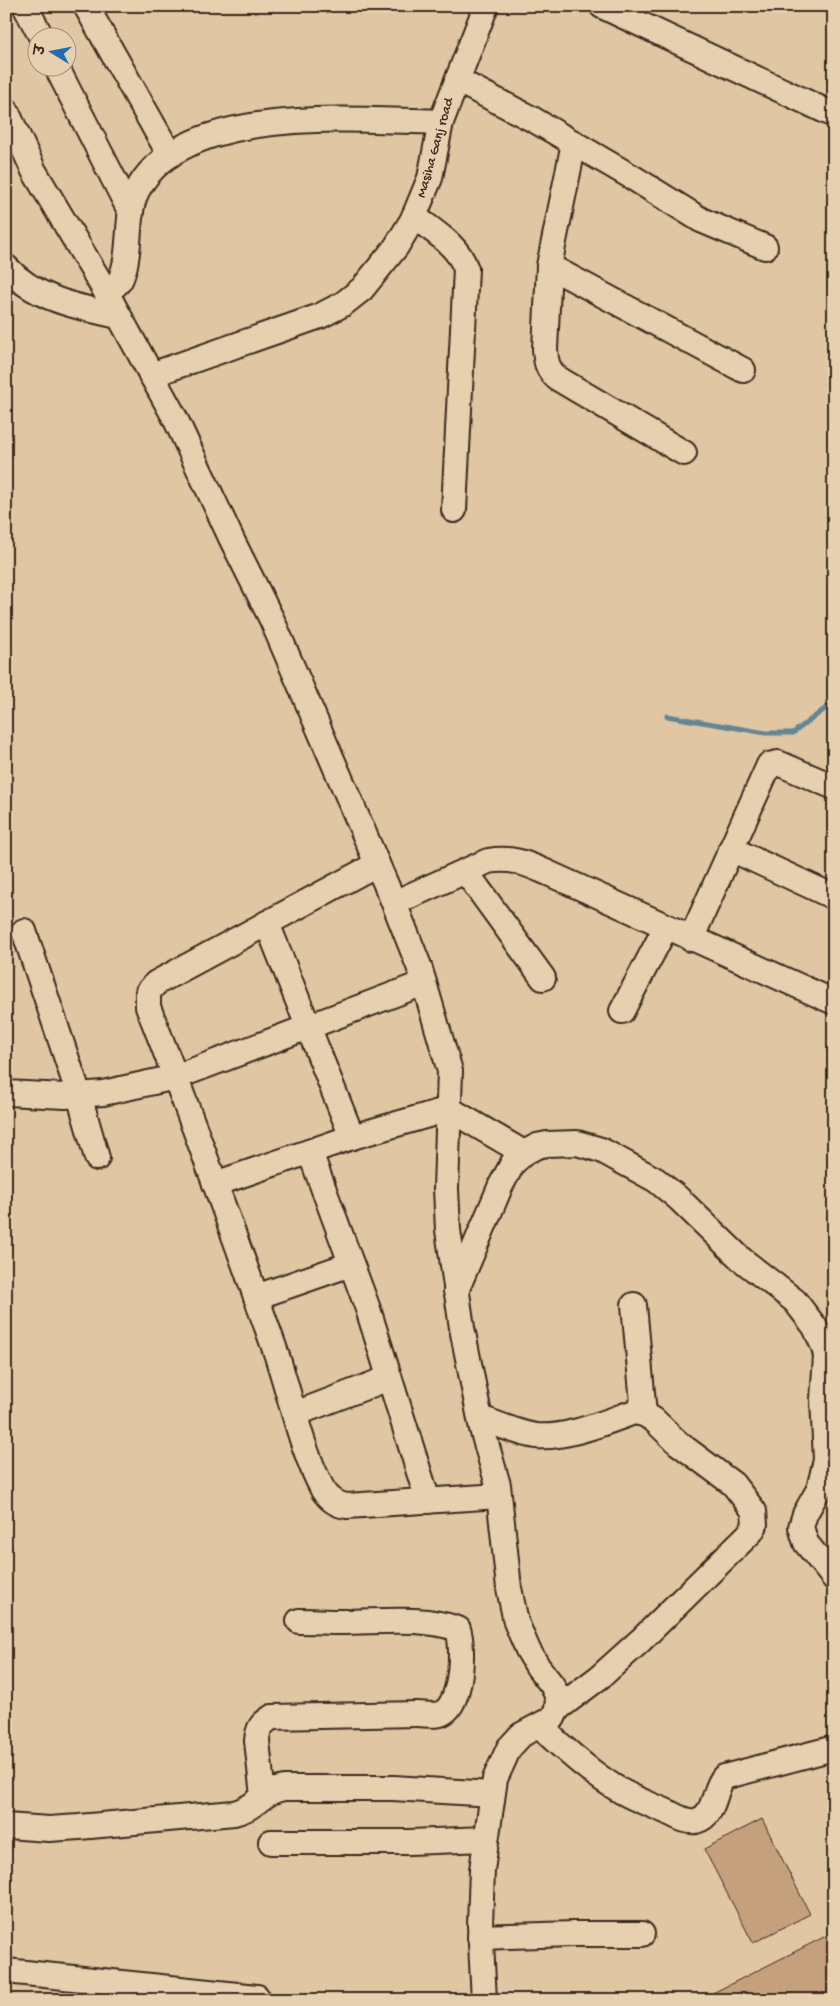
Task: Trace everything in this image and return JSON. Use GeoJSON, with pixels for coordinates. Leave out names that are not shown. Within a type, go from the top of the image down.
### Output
{"type":"FeatureCollection","features":[{"type":"Feature","properties":{"kind":"street"},"geometry":{"type":"LineString","coordinates":[[25,6],[37,28]]}},
{"type":"Feature","properties":{"kind":"street"},"geometry":{"type":"LineString","coordinates":[[86,6],[170,155]]}},
{"type":"Feature","properties":{"kind":"street","name":"Masiha Ganj road"},"geometry":{"type":"LineString","coordinates":[[152,375],[320,316],[344,304],[362,289],[396,247],[414,216],[430,178],[441,122],[486,6]]}},
{"type":"Feature","properties":{"kind":"street"},"geometry":{"type":"LineString","coordinates":[[602,6],[834,115]]}},
{"type":"Feature","properties":{"kind":"street"},"geometry":{"type":"LineString","coordinates":[[62,78],[131,213]]}},
{"type":"Feature","properties":{"kind":"street"},"geometry":{"type":"LineString","coordinates":[[457,80],[534,120],[632,176],[701,220],[765,247]]}},
{"type":"Feature","properties":{"kind":"street"},"geometry":{"type":"LineString","coordinates":[[6,110],[34,171],[106,292],[176,418],[232,540],[272,620],[394,903],[424,983],[450,1071],[446,1189],[448,1230],[462,1328],[480,1418],[498,1485],[509,1588],[516,1622],[528,1650],[558,1697],[557,1709],[553,1718],[522,1735],[509,1748],[495,1779],[482,1870],[480,1936],[484,2000]]}},
{"type":"Feature","properties":{"kind":"street"},"geometry":{"type":"LineString","coordinates":[[106,292],[121,279],[129,240],[131,213],[136,194],[143,179],[160,161],[188,143],[222,133],[270,123],[321,118],[441,122]]}},
{"type":"Feature","properties":{"kind":"street"},"geometry":{"type":"LineString","coordinates":[[574,143],[549,266],[546,363],[550,372],[684,453]]}},
{"type":"Feature","properties":{"kind":"street"},"geometry":{"type":"LineString","coordinates":[[414,216],[457,250],[463,259],[466,269],[454,510]]}},
{"type":"Feature","properties":{"kind":"street"},"geometry":{"type":"LineString","coordinates":[[549,266],[744,370]]}},
{"type":"Feature","properties":{"kind":"street"},"geometry":{"type":"LineString","coordinates":[[6,267],[29,286],[59,302],[118,316]]}},
{"type":"Feature","properties":{"kind":"street"},"geometry":{"type":"LineString","coordinates":[[691,939],[769,764],[778,763],[834,787]]}},
{"type":"Feature","properties":{"kind":"street"},"geometry":{"type":"LineString","coordinates":[[731,849],[834,897]]}},
{"type":"Feature","properties":{"kind":"street"},"geometry":{"type":"LineString","coordinates":[[394,903],[488,861],[504,858],[516,860],[834,1002]]}},
{"type":"Feature","properties":{"kind":"street"},"geometry":{"type":"LineString","coordinates":[[377,864],[156,983],[148,992],[148,1007],[215,1184],[256,1298],[308,1453],[324,1491],[339,1505],[347,1506],[499,1496]]}},
{"type":"Feature","properties":{"kind":"street"},"geometry":{"type":"LineString","coordinates":[[466,872],[543,978]]}},
{"type":"Feature","properties":{"kind":"street"},"geometry":{"type":"LineString","coordinates":[[267,924],[352,1137]]}},
{"type":"Feature","properties":{"kind":"street"},"geometry":{"type":"LineString","coordinates":[[622,1011],[666,927]]}},
{"type":"Feature","properties":{"kind":"street"},"geometry":{"type":"LineString","coordinates":[[24,931],[79,1095],[97,1158]]}},
{"type":"Feature","properties":{"kind":"street"},"geometry":{"type":"LineString","coordinates":[[6,1094],[65,1096],[103,1093],[176,1077],[424,983]]}},
{"type":"Feature","properties":{"kind":"street"},"geometry":{"type":"LineString","coordinates":[[215,1184],[352,1137],[450,1109],[524,1153]]}},
{"type":"Feature","properties":{"kind":"street"},"geometry":{"type":"LineString","coordinates":[[456,1291],[501,1185],[513,1163],[524,1153],[537,1146],[547,1144],[577,1143],[601,1150],[656,1180],[678,1198],[741,1259],[795,1301],[815,1327],[824,1347],[826,1356],[823,1399],[826,1460],[819,1489],[805,1514],[802,1534],[834,1578]]}},
{"type":"Feature","properties":{"kind":"street"},"geometry":{"type":"LineString","coordinates":[[310,1152],[368,1309],[428,1501]]}},
{"type":"Feature","properties":{"kind":"street"},"geometry":{"type":"LineString","coordinates":[[256,1298],[351,1264]]}},
{"type":"Feature","properties":{"kind":"street"},"geometry":{"type":"LineString","coordinates":[[634,1305],[644,1414]]}},
{"type":"Feature","properties":{"kind":"street"},"geometry":{"type":"LineString","coordinates":[[295,1414],[389,1378]]}},
{"type":"Feature","properties":{"kind":"street"},"geometry":{"type":"LineString","coordinates":[[480,1418],[535,1436],[552,1436],[634,1412],[644,1414],[654,1420],[678,1443],[733,1484],[754,1511],[755,1525],[641,1640],[601,1676],[557,1709]]}},
{"type":"Feature","properties":{"kind":"street"},"geometry":{"type":"LineString","coordinates":[[263,1796],[257,1741],[262,1723],[272,1717],[380,1714],[432,1715],[443,1713],[450,1707],[460,1672],[462,1640],[458,1629],[444,1624],[402,1621],[298,1621]]}},
{"type":"Feature","properties":{"kind":"street"},"geometry":{"type":"LineString","coordinates":[[539,1726],[581,1762],[619,1790],[641,1802],[686,1820],[697,1820],[710,1810],[719,1783],[724,1777],[834,1748]]}},
{"type":"Feature","properties":{"kind":"street"},"geometry":{"type":"LineString","coordinates":[[6,1826],[49,1829],[234,1813],[246,1810],[273,1790],[284,1788],[393,1788],[492,1794]]}},
{"type":"Feature","properties":{"kind":"street"},"geometry":{"type":"LineString","coordinates":[[271,1842],[486,1840]]}},
{"type":"Feature","properties":{"kind":"street"},"geometry":{"type":"LineString","coordinates":[[480,1936],[642,1934]]}},
{"type":"Feature","properties":{"kind":"street"},"geometry":{"type":"LineString","coordinates":[[6,1971],[257,1998]]}},
{"type":"Feature","properties":{"kind":"building"},"geometry":{"type":"Polygon","coordinates":[[[762,1819],[810,1914],[753,1943],[704,1849],[762,1819]]]}},
{"type":"Feature","properties":{"kind":"building"},"geometry":{"type":"Polygon","coordinates":[[[834,1932],[834,2000],[699,2000],[834,1932]]]}},
{"type":"Feature","properties":{"kind":"waterway"},"geometry":{"type":"LineString","coordinates":[[667,716],[766,733],[793,733],[834,702]]}}]}
